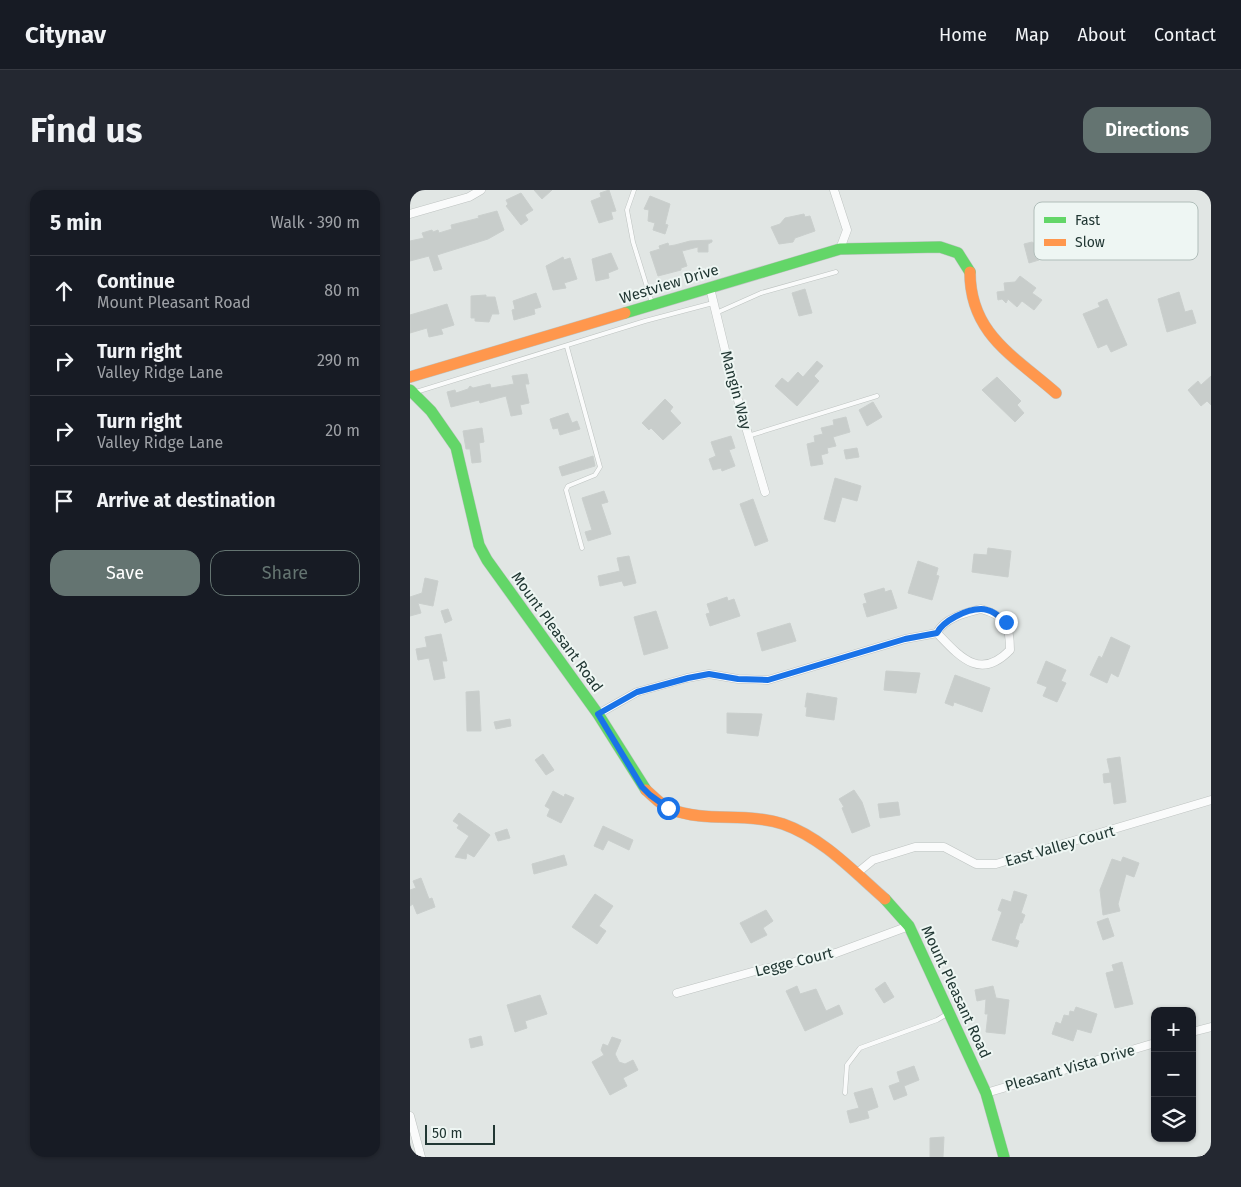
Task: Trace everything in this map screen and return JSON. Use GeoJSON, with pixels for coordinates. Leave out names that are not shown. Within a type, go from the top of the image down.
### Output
{"type":"FeatureCollection","features":[{"type":"Feature","properties":{"kind":"street"},"geometry":{"type":"LineString","coordinates":[[410,214],[469,197],[481,190]]}},
{"type":"Feature","properties":{"kind":"street"},"geometry":{"type":"LineString","coordinates":[[834,190],[847,230],[840,249]]}},
{"type":"Feature","properties":{"kind":"street","name":"Westview Drive"},"geometry":{"type":"LineString","coordinates":[[410,377],[840,249],[940,247],[958,253],[970,272],[970,291],[975,310],[987,332],[1056,393]]}},
{"type":"Feature","properties":{"kind":"street","name":"Mangin Way"},"geometry":{"type":"LineString","coordinates":[[710,288],[748,436],[765,492]]}},
{"type":"Feature","properties":{"kind":"street","name":"Mount Pleasant Road"},"geometry":{"type":"LineString","coordinates":[[412,391],[431,411],[456,447],[479,545],[487,560],[598,714],[642,787],[668,808],[693,815],[743,817],[783,824],[817,840],[889,902],[909,926],[986,1093],[1004,1157]]}},
{"type":"Feature","properties":{"kind":"street"},"geometry":{"type":"LineString","coordinates":[[982,609],[995,613],[1006,622],[1010,636],[1010,650],[1001,660],[985,665],[970,665],[937,633],[941,625],[968,612],[982,609]]}},
{"type":"Feature","properties":{"kind":"street"},"geometry":{"type":"LineString","coordinates":[[598,714],[637,692],[688,678],[709,674],[738,679],[768,680],[905,639],[937,633]]}},
{"type":"Feature","properties":{"kind":"street","name":"East Valley Court"},"geometry":{"type":"LineString","coordinates":[[856,874],[873,860],[915,847],[944,847],[976,864],[996,864],[1211,800]]}},
{"type":"Feature","properties":{"kind":"street","name":"Legge Court"},"geometry":{"type":"LineString","coordinates":[[677,994],[759,970],[836,953],[909,926]]}},
{"type":"Feature","properties":{"kind":"street"},"geometry":{"type":"LineString","coordinates":[[1196,1031],[1211,1026]]}},
{"type":"Feature","properties":{"kind":"street","name":"Pleasant Vista Drive"},"geometry":{"type":"LineString","coordinates":[[986,1093],[1151,1044]]}},
{"type":"Feature","properties":{"kind":"street"},"geometry":{"type":"LineString","coordinates":[[410,1116],[421,1157]]}},
{"type":"Feature","properties":{"kind":"lane"},"geometry":{"type":"LineString","coordinates":[[634,190],[627,210],[633,242],[652,305]]}},
{"type":"Feature","properties":{"kind":"lane"},"geometry":{"type":"LineString","coordinates":[[716,313],[761,293],[836,272]]}},
{"type":"Feature","properties":{"kind":"lane"},"geometry":{"type":"LineString","coordinates":[[412,391],[567,347],[644,321],[713,303]]}},
{"type":"Feature","properties":{"kind":"lane"},"geometry":{"type":"LineString","coordinates":[[567,347],[600,467],[595,475],[568,486],[566,490],[582,548]]}},
{"type":"Feature","properties":{"kind":"lane"},"geometry":{"type":"LineString","coordinates":[[748,436],[877,396]]}},
{"type":"Feature","properties":{"kind":"lane"},"geometry":{"type":"LineString","coordinates":[[845,1093],[847,1066],[860,1048],[937,1020],[949,1013]]}},
{"type":"Feature","properties":{"kind":"lane"},"geometry":{"type":"LineString","coordinates":[[1202,1157],[1211,1154]]}},
{"type":"Feature","properties":{"kind":"building"},"geometry":{"type":"Polygon","coordinates":[[[534,190],[552,190],[542,199],[534,190]]]}},
{"type":"Feature","properties":{"kind":"building"},"geometry":{"type":"Polygon","coordinates":[[[609,190],[616,211],[611,212],[613,219],[599,223],[591,201],[601,197],[600,193],[609,190]]]}},
{"type":"Feature","properties":{"kind":"building"},"geometry":{"type":"Polygon","coordinates":[[[521,193],[533,210],[525,215],[528,220],[521,225],[506,206],[508,204],[506,200],[521,193]]]}},
{"type":"Feature","properties":{"kind":"building"},"geometry":{"type":"Polygon","coordinates":[[[650,196],[670,204],[665,224],[668,225],[665,234],[653,230],[655,223],[648,221],[649,210],[644,209],[650,196]]]}},
{"type":"Feature","properties":{"kind":"building"},"geometry":{"type":"Polygon","coordinates":[[[497,211],[504,230],[488,239],[437,255],[442,269],[434,271],[429,256],[410,261],[410,241],[424,238],[422,233],[438,230],[439,233],[452,229],[451,225],[497,211]]]}},
{"type":"Feature","properties":{"kind":"building"},"geometry":{"type":"Polygon","coordinates":[[[804,214],[805,217],[810,216],[815,231],[795,238],[793,242],[779,244],[771,227],[780,224],[785,218],[804,214]]]}},
{"type":"Feature","properties":{"kind":"building"},"geometry":{"type":"Polygon","coordinates":[[[712,240],[708,244],[708,252],[698,252],[698,247],[682,251],[687,266],[681,268],[681,270],[658,276],[650,252],[660,249],[659,246],[668,243],[669,246],[690,241],[712,240]]]}},
{"type":"Feature","properties":{"kind":"building"},"geometry":{"type":"Polygon","coordinates":[[[1034,243],[1034,260],[1039,260],[1029,263],[1024,244],[1034,243]]]}},
{"type":"Feature","properties":{"kind":"building"},"geometry":{"type":"Polygon","coordinates":[[[611,253],[618,269],[608,273],[609,278],[596,281],[592,259],[611,253]]]}},
{"type":"Feature","properties":{"kind":"building"},"geometry":{"type":"Polygon","coordinates":[[[563,257],[564,260],[570,258],[577,279],[564,283],[566,288],[553,290],[546,266],[563,257]]]}},
{"type":"Feature","properties":{"kind":"building"},"geometry":{"type":"Polygon","coordinates":[[[1020,276],[1036,288],[1032,293],[1042,300],[1034,310],[1022,301],[1017,307],[1008,299],[1006,303],[1002,299],[998,300],[997,292],[1005,291],[1004,283],[1015,282],[1020,276]]]}},
{"type":"Feature","properties":{"kind":"building"},"geometry":{"type":"Polygon","coordinates":[[[805,289],[812,313],[799,316],[792,293],[805,289]]]}},
{"type":"Feature","properties":{"kind":"building"},"geometry":{"type":"Polygon","coordinates":[[[1179,292],[1185,312],[1192,310],[1196,323],[1167,332],[1158,299],[1179,292]]]}},
{"type":"Feature","properties":{"kind":"building"},"geometry":{"type":"Polygon","coordinates":[[[536,293],[541,307],[534,309],[535,314],[514,320],[512,310],[515,309],[513,301],[536,293]]]}},
{"type":"Feature","properties":{"kind":"building"},"geometry":{"type":"Polygon","coordinates":[[[486,295],[486,297],[495,297],[499,314],[492,314],[489,322],[475,321],[475,318],[471,318],[471,296],[486,295]]]}},
{"type":"Feature","properties":{"kind":"building"},"geometry":{"type":"Polygon","coordinates":[[[1107,299],[1127,345],[1111,352],[1107,344],[1098,348],[1083,314],[1100,307],[1098,303],[1107,299]]]}},
{"type":"Feature","properties":{"kind":"building"},"geometry":{"type":"Polygon","coordinates":[[[447,304],[454,325],[441,329],[443,334],[429,337],[427,328],[410,333],[410,315],[447,304]]]}},
{"type":"Feature","properties":{"kind":"building"},"geometry":{"type":"Polygon","coordinates":[[[817,361],[823,366],[814,376],[819,381],[797,406],[775,386],[782,378],[788,383],[798,372],[803,377],[817,361]]]}},
{"type":"Feature","properties":{"kind":"building"},"geometry":{"type":"Polygon","coordinates":[[[527,374],[529,384],[525,384],[529,403],[520,405],[522,414],[511,416],[506,396],[480,403],[479,400],[451,407],[447,392],[455,390],[456,393],[468,389],[470,386],[473,388],[490,384],[491,388],[514,384],[512,376],[527,374]]]}},
{"type":"Feature","properties":{"kind":"building"},"geometry":{"type":"Polygon","coordinates":[[[1211,376],[1211,405],[1207,401],[1201,406],[1188,390],[1198,381],[1201,385],[1211,376]]]}},
{"type":"Feature","properties":{"kind":"building"},"geometry":{"type":"Polygon","coordinates":[[[997,377],[1021,401],[1017,405],[1024,413],[1015,422],[982,390],[997,377]]]}},
{"type":"Feature","properties":{"kind":"building"},"geometry":{"type":"Polygon","coordinates":[[[665,399],[673,407],[670,411],[681,423],[663,440],[651,428],[649,430],[642,423],[665,399]]]}},
{"type":"Feature","properties":{"kind":"building"},"geometry":{"type":"Polygon","coordinates":[[[873,402],[882,417],[867,426],[859,410],[873,402]]]}},
{"type":"Feature","properties":{"kind":"building"},"geometry":{"type":"Polygon","coordinates":[[[568,413],[572,423],[577,421],[580,429],[560,435],[558,428],[553,429],[550,419],[568,413]]]}},
{"type":"Feature","properties":{"kind":"building"},"geometry":{"type":"Polygon","coordinates":[[[846,417],[850,432],[833,437],[836,446],[827,448],[828,453],[821,455],[823,464],[811,466],[807,444],[815,442],[814,436],[823,434],[821,428],[834,425],[833,420],[846,417]]]}},
{"type":"Feature","properties":{"kind":"building"},"geometry":{"type":"Polygon","coordinates":[[[482,428],[484,442],[479,443],[481,462],[472,463],[470,449],[466,449],[463,431],[482,428]]]}},
{"type":"Feature","properties":{"kind":"building"},"geometry":{"type":"Polygon","coordinates":[[[731,436],[735,448],[729,450],[735,466],[722,471],[721,468],[713,470],[709,459],[716,456],[711,442],[731,436]]]}},
{"type":"Feature","properties":{"kind":"building"},"geometry":{"type":"Polygon","coordinates":[[[857,448],[859,457],[846,459],[844,450],[857,448]]]}},
{"type":"Feature","properties":{"kind":"building"},"geometry":{"type":"Polygon","coordinates":[[[593,456],[595,466],[562,476],[559,467],[593,456]]]}},
{"type":"Feature","properties":{"kind":"building"},"geometry":{"type":"Polygon","coordinates":[[[835,478],[861,486],[857,501],[842,497],[835,522],[824,519],[835,478]]]}},
{"type":"Feature","properties":{"kind":"building"},"geometry":{"type":"Polygon","coordinates":[[[604,491],[608,502],[601,504],[611,534],[588,541],[585,532],[592,530],[582,498],[604,491]]]}},
{"type":"Feature","properties":{"kind":"building"},"geometry":{"type":"Polygon","coordinates":[[[753,499],[768,541],[755,546],[740,504],[753,499]]]}},
{"type":"Feature","properties":{"kind":"building"},"geometry":{"type":"Polygon","coordinates":[[[988,548],[1011,551],[1008,577],[972,572],[974,554],[987,555],[988,548]]]}},
{"type":"Feature","properties":{"kind":"building"},"geometry":{"type":"Polygon","coordinates":[[[629,556],[636,583],[624,586],[622,581],[600,586],[598,576],[620,571],[617,558],[629,556]]]}},
{"type":"Feature","properties":{"kind":"building"},"geometry":{"type":"Polygon","coordinates":[[[918,561],[938,568],[936,575],[939,576],[932,600],[908,593],[918,561]]]}},
{"type":"Feature","properties":{"kind":"building"},"geometry":{"type":"Polygon","coordinates":[[[425,578],[438,581],[433,606],[418,603],[421,613],[410,616],[410,597],[422,593],[425,578]]]}},
{"type":"Feature","properties":{"kind":"building"},"geometry":{"type":"Polygon","coordinates":[[[884,588],[885,592],[891,590],[897,608],[867,617],[863,604],[867,603],[864,594],[884,588]]]}},
{"type":"Feature","properties":{"kind":"building"},"geometry":{"type":"Polygon","coordinates":[[[727,597],[728,601],[734,599],[740,616],[710,626],[706,614],[710,613],[707,604],[727,597]]]}},
{"type":"Feature","properties":{"kind":"building"},"geometry":{"type":"Polygon","coordinates":[[[448,609],[452,620],[445,623],[441,611],[448,609]]]}},
{"type":"Feature","properties":{"kind":"building"},"geometry":{"type":"Polygon","coordinates":[[[656,611],[668,648],[644,655],[634,617],[656,611]]]}},
{"type":"Feature","properties":{"kind":"building"},"geometry":{"type":"Polygon","coordinates":[[[790,623],[796,641],[762,651],[757,633],[790,623]]]}},
{"type":"Feature","properties":{"kind":"building"},"geometry":{"type":"Polygon","coordinates":[[[441,634],[447,661],[442,661],[445,678],[434,680],[429,658],[418,660],[416,649],[427,647],[425,637],[441,634]]]}},
{"type":"Feature","properties":{"kind":"building"},"geometry":{"type":"Polygon","coordinates":[[[1111,637],[1130,646],[1118,677],[1111,673],[1107,683],[1090,675],[1099,656],[1102,658],[1111,637]]]}},
{"type":"Feature","properties":{"kind":"building"},"geometry":{"type":"Polygon","coordinates":[[[1046,661],[1066,670],[1061,681],[1066,683],[1057,702],[1043,696],[1047,687],[1037,683],[1046,661]]]}},
{"type":"Feature","properties":{"kind":"building"},"geometry":{"type":"Polygon","coordinates":[[[886,671],[920,673],[916,693],[884,690],[886,671]]]}},
{"type":"Feature","properties":{"kind":"building"},"geometry":{"type":"Polygon","coordinates":[[[955,675],[990,688],[982,712],[954,702],[953,706],[945,703],[955,675]]]}},
{"type":"Feature","properties":{"kind":"building"},"geometry":{"type":"Polygon","coordinates":[[[479,691],[481,731],[467,731],[466,692],[479,691]]]}},
{"type":"Feature","properties":{"kind":"building"},"geometry":{"type":"Polygon","coordinates":[[[807,693],[837,698],[834,720],[806,716],[807,693]]]}},
{"type":"Feature","properties":{"kind":"building"},"geometry":{"type":"Polygon","coordinates":[[[727,713],[762,714],[758,736],[727,733],[727,713]]]}},
{"type":"Feature","properties":{"kind":"building"},"geometry":{"type":"Polygon","coordinates":[[[510,719],[511,726],[496,729],[494,722],[510,719]]]}},
{"type":"Feature","properties":{"kind":"building"},"geometry":{"type":"Polygon","coordinates":[[[543,754],[554,770],[546,775],[535,760],[543,754]]]}},
{"type":"Feature","properties":{"kind":"building"},"geometry":{"type":"Polygon","coordinates":[[[1120,757],[1126,802],[1114,804],[1111,782],[1104,783],[1103,774],[1110,773],[1107,759],[1120,757]]]}},
{"type":"Feature","properties":{"kind":"building"},"geometry":{"type":"Polygon","coordinates":[[[854,790],[862,802],[870,826],[852,833],[842,808],[844,807],[839,799],[854,790]]]}},
{"type":"Feature","properties":{"kind":"building"},"geometry":{"type":"Polygon","coordinates":[[[553,791],[564,797],[565,794],[574,798],[561,823],[547,816],[550,809],[545,806],[553,791]]]}},
{"type":"Feature","properties":{"kind":"building"},"geometry":{"type":"Polygon","coordinates":[[[898,802],[900,815],[880,818],[878,804],[898,802]]]}},
{"type":"Feature","properties":{"kind":"building"},"geometry":{"type":"Polygon","coordinates":[[[459,813],[490,835],[474,857],[467,853],[466,859],[455,857],[469,836],[457,828],[459,825],[453,821],[459,813]]]}},
{"type":"Feature","properties":{"kind":"building"},"geometry":{"type":"Polygon","coordinates":[[[603,826],[633,840],[629,850],[608,840],[603,850],[594,846],[603,826]]]}},
{"type":"Feature","properties":{"kind":"building"},"geometry":{"type":"Polygon","coordinates":[[[507,829],[510,838],[498,841],[495,833],[507,829]]]}},
{"type":"Feature","properties":{"kind":"building"},"geometry":{"type":"Polygon","coordinates":[[[564,855],[567,865],[534,874],[532,864],[564,855]]]}},
{"type":"Feature","properties":{"kind":"building"},"geometry":{"type":"Polygon","coordinates":[[[1123,857],[1139,863],[1134,877],[1126,874],[1118,904],[1120,911],[1103,915],[1100,890],[1112,859],[1121,862],[1123,857]]]}},
{"type":"Feature","properties":{"kind":"building"},"geometry":{"type":"Polygon","coordinates":[[[421,878],[429,899],[432,898],[435,907],[417,914],[413,904],[410,906],[410,890],[416,888],[413,881],[421,878]]]}},
{"type":"Feature","properties":{"kind":"building"},"geometry":{"type":"Polygon","coordinates":[[[1014,891],[1027,895],[1021,913],[1025,915],[1022,923],[1020,923],[1015,939],[1019,941],[1017,947],[992,940],[1002,912],[998,910],[1002,899],[1011,902],[1014,891]]]}},
{"type":"Feature","properties":{"kind":"building"},"geometry":{"type":"Polygon","coordinates":[[[595,894],[613,906],[599,926],[606,931],[597,944],[572,927],[595,894]]]}},
{"type":"Feature","properties":{"kind":"building"},"geometry":{"type":"Polygon","coordinates":[[[766,910],[773,921],[763,928],[767,935],[751,943],[740,923],[766,910]]]}},
{"type":"Feature","properties":{"kind":"building"},"geometry":{"type":"Polygon","coordinates":[[[1108,918],[1114,936],[1103,940],[1097,922],[1108,918]]]}},
{"type":"Feature","properties":{"kind":"building"},"geometry":{"type":"Polygon","coordinates":[[[1122,962],[1133,1004],[1115,1008],[1106,973],[1114,971],[1112,965],[1122,962]]]}},
{"type":"Feature","properties":{"kind":"building"},"geometry":{"type":"Polygon","coordinates":[[[885,982],[894,997],[884,1003],[875,989],[885,982]]]}},
{"type":"Feature","properties":{"kind":"building"},"geometry":{"type":"Polygon","coordinates":[[[797,986],[800,994],[816,989],[826,1011],[839,1005],[843,1014],[805,1031],[786,991],[797,986]]]}},
{"type":"Feature","properties":{"kind":"building"},"geometry":{"type":"Polygon","coordinates":[[[993,986],[996,998],[1009,1000],[1005,1034],[986,1032],[988,1014],[985,1014],[986,999],[977,1001],[975,990],[993,986]]]}},
{"type":"Feature","properties":{"kind":"building"},"geometry":{"type":"Polygon","coordinates":[[[540,995],[547,1014],[525,1021],[527,1028],[515,1032],[507,1005],[540,995]]]}},
{"type":"Feature","properties":{"kind":"building"},"geometry":{"type":"Polygon","coordinates":[[[1076,1007],[1097,1014],[1091,1033],[1077,1029],[1073,1041],[1052,1034],[1056,1022],[1061,1024],[1064,1015],[1069,1016],[1070,1011],[1074,1012],[1076,1007]]]}},
{"type":"Feature","properties":{"kind":"building"},"geometry":{"type":"Polygon","coordinates":[[[481,1036],[483,1045],[471,1048],[469,1039],[481,1036]]]}},
{"type":"Feature","properties":{"kind":"building"},"geometry":{"type":"Polygon","coordinates":[[[612,1037],[621,1040],[615,1054],[619,1062],[625,1064],[633,1060],[638,1070],[623,1078],[627,1086],[610,1095],[592,1062],[604,1055],[601,1050],[603,1044],[608,1046],[612,1037]]]}},
{"type":"Feature","properties":{"kind":"building"},"geometry":{"type":"Polygon","coordinates":[[[914,1066],[919,1080],[904,1086],[907,1095],[894,1100],[889,1086],[900,1082],[897,1072],[914,1066]]]}},
{"type":"Feature","properties":{"kind":"building"},"geometry":{"type":"Polygon","coordinates":[[[872,1088],[878,1107],[867,1111],[869,1118],[850,1123],[847,1111],[859,1108],[854,1093],[872,1088]]]}},
{"type":"Feature","properties":{"kind":"building"},"geometry":{"type":"Polygon","coordinates":[[[944,1137],[943,1157],[930,1157],[930,1138],[944,1137]]]}},
{"type":"Feature","properties":{"kind":"traffic: fast"},"geometry":{"type":"LineString","coordinates":[[625,313],[840,249],[940,247],[958,253],[970,272]]}},
{"type":"Feature","properties":{"kind":"traffic: fast"},"geometry":{"type":"LineString","coordinates":[[410,390],[431,411],[456,447],[479,545],[487,560],[598,714],[646,790]]}},
{"type":"Feature","properties":{"kind":"traffic: fast"},"geometry":{"type":"LineString","coordinates":[[885,899],[909,926],[986,1093],[1004,1157]]}},
{"type":"Feature","properties":{"kind":"traffic: slow"},"geometry":{"type":"LineString","coordinates":[[970,272],[972,293],[986,328],[1010,355],[1056,393]]}},
{"type":"Feature","properties":{"kind":"traffic: slow"},"geometry":{"type":"LineString","coordinates":[[410,377],[625,313]]}},
{"type":"Feature","properties":{"kind":"traffic: slow"},"geometry":{"type":"LineString","coordinates":[[646,790],[660,803],[670,809],[684,813],[698,816],[769,820],[798,830],[825,847],[885,899]]}},
{"type":"Feature","properties":{"kind":"route"},"geometry":{"type":"LineString","coordinates":[[668,808],[642,787],[598,714],[617,702],[637,692],[709,674],[738,679],[768,680],[905,639],[937,633],[941,625],[968,612],[982,609],[995,613],[1006,622]]}}]}
